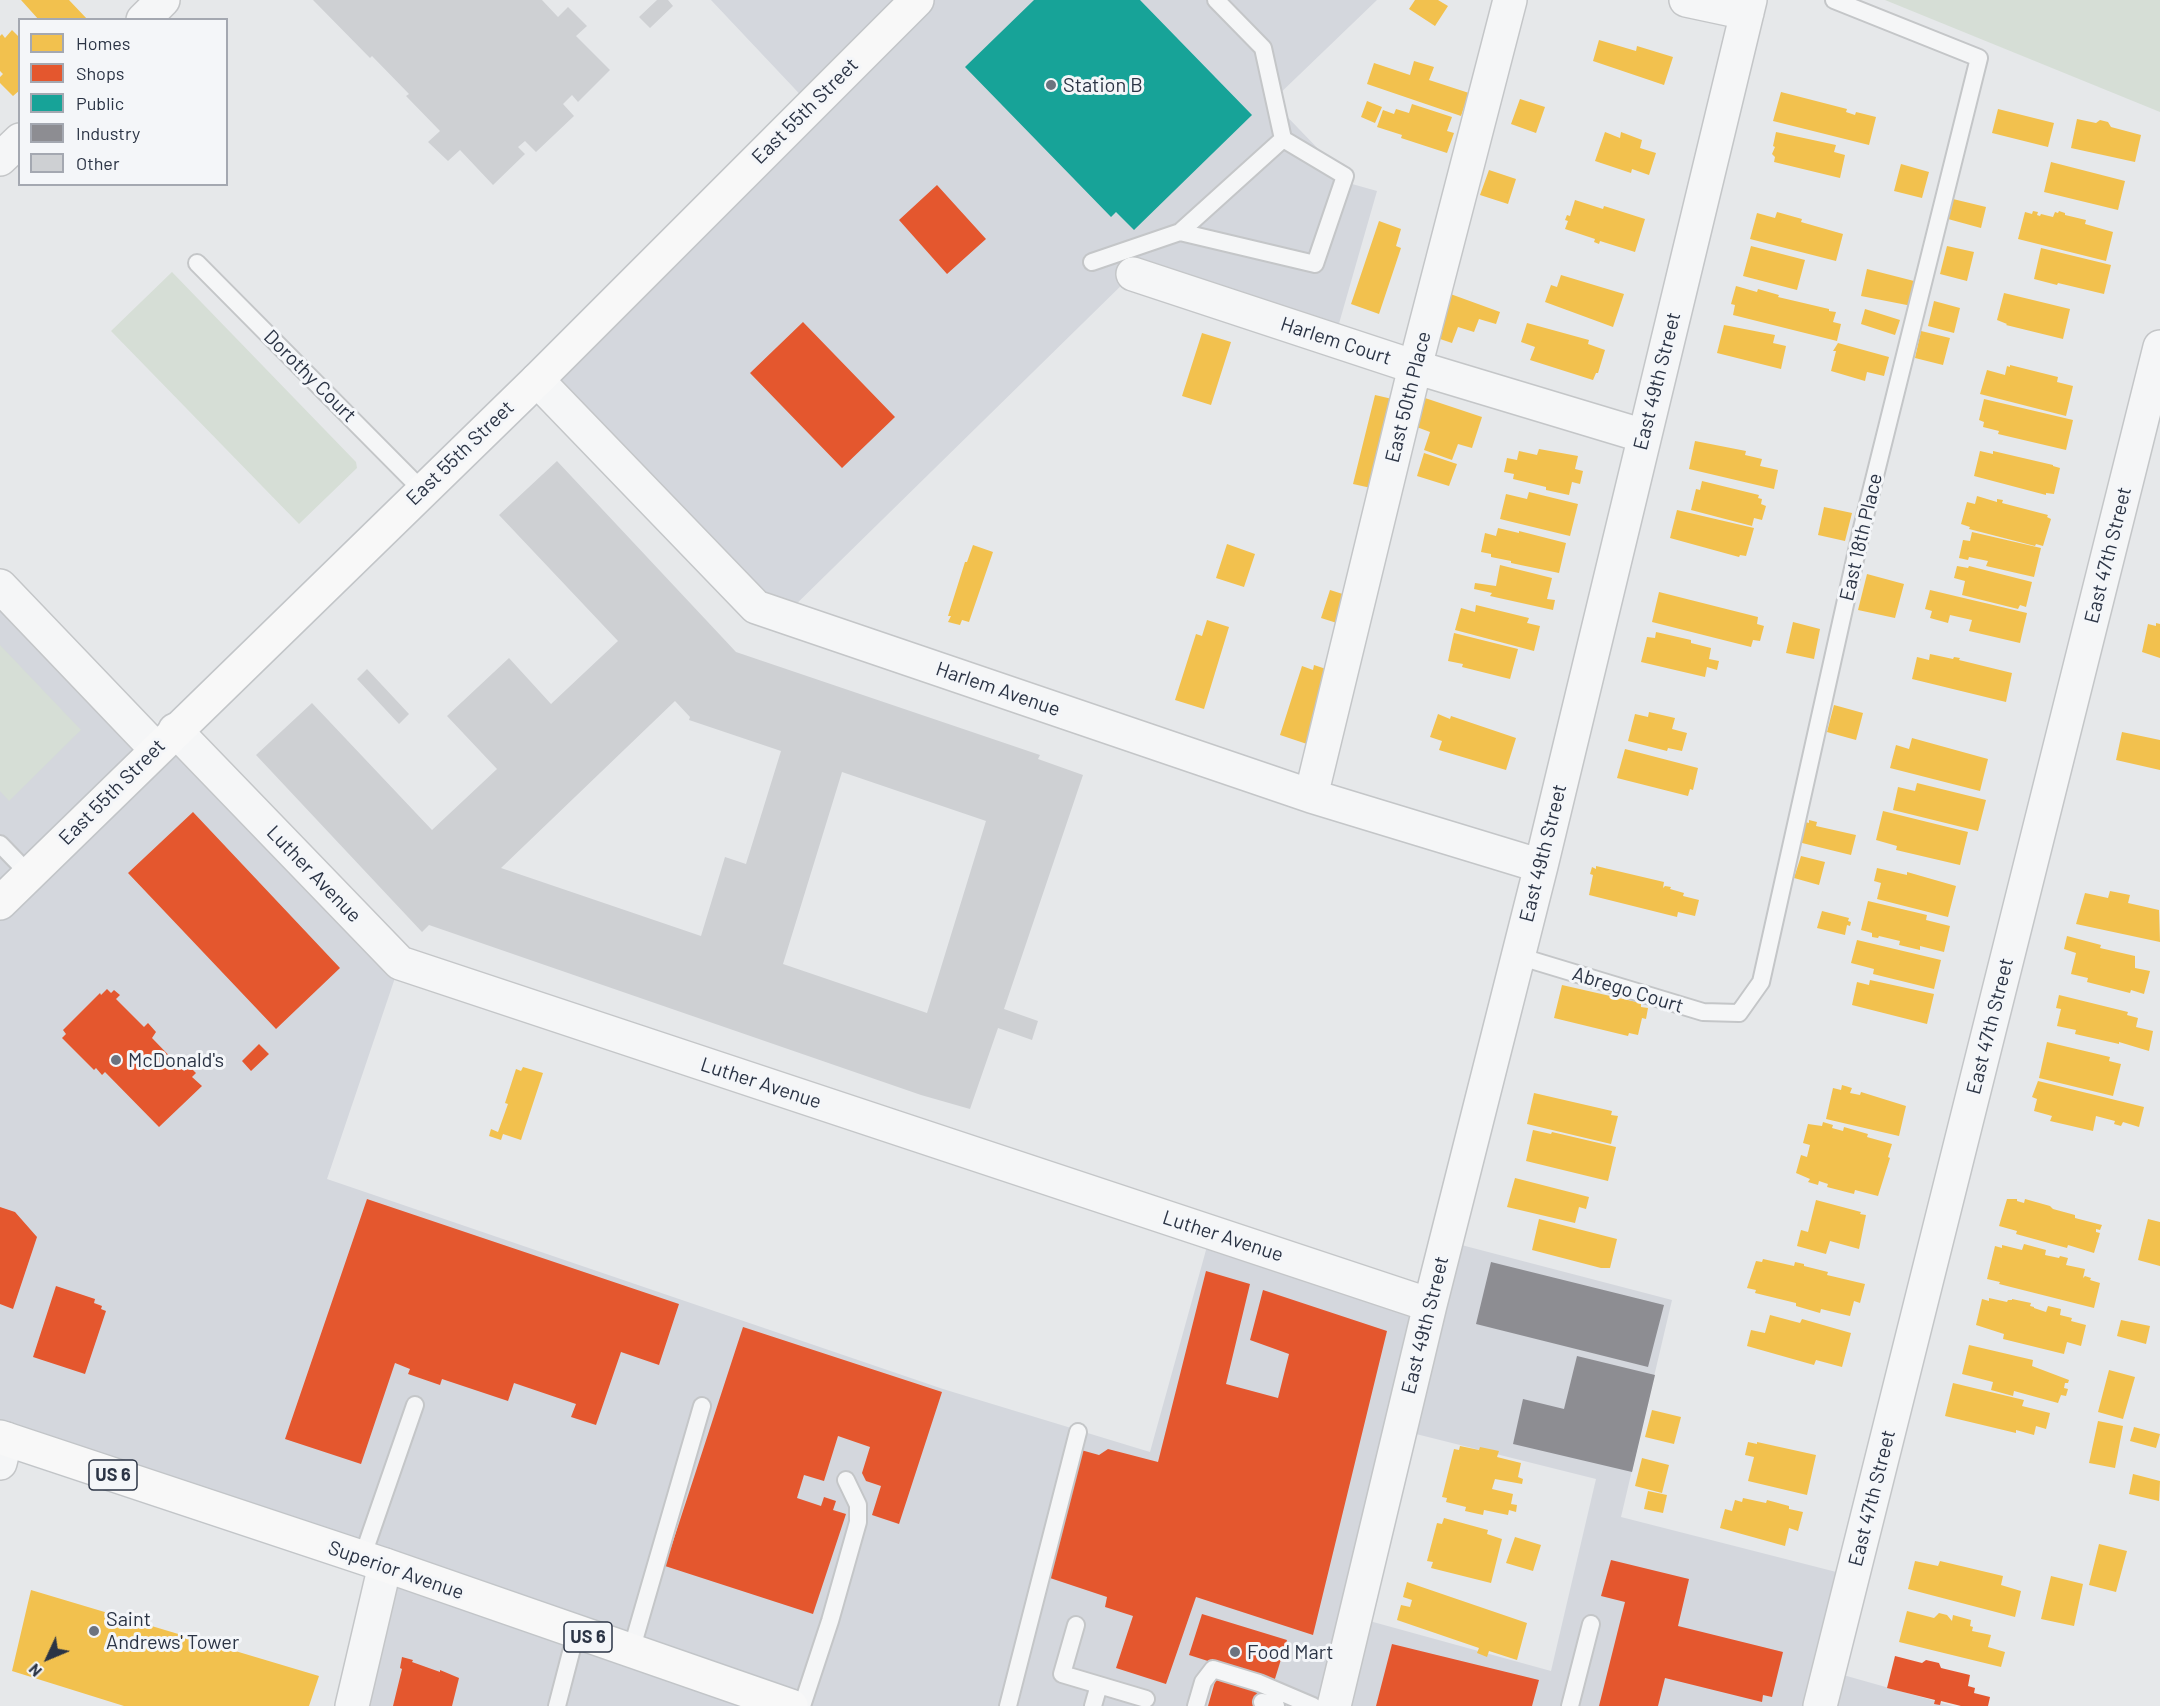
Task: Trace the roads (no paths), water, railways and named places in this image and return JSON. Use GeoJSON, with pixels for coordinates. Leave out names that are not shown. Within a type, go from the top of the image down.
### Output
{"type":"FeatureCollection","features":[{"type":"Feature","properties":{"kind":"main road","name":"East 55th Street"},"geometry":{"type":"LineString","coordinates":[[0,903],[537,380],[917,0]]}},
{"type":"Feature","properties":{"kind":"main road","name":"Superior Avenue"},"geometry":{"type":"LineString","coordinates":[[2,1446],[374,1561],[788,1705]]}},
{"type":"Feature","properties":{"kind":"street"},"geometry":{"type":"LineString","coordinates":[[145,18],[163,0]]}},
{"type":"Feature","properties":{"kind":"street","name":"East 50th Place"},"geometry":{"type":"LineString","coordinates":[[1311,796],[1415,367],[1510,0]]}},
{"type":"Feature","properties":{"kind":"street"},"geometry":{"type":"LineString","coordinates":[[1686,0],[1748,7]]}},
{"type":"Feature","properties":{"kind":"street","name":"East 49th Street"},"geometry":{"type":"LineString","coordinates":[[1334,1706],[1430,1305],[1541,866],[1748,7]]}},
{"type":"Feature","properties":{"kind":"street"},"geometry":{"type":"LineString","coordinates":[[0,159],[18,142]]}},
{"type":"Feature","properties":{"kind":"street","name":"Harlem Court"},"geometry":{"type":"LineString","coordinates":[[1133,274],[1415,367],[1644,436]]}},
{"type":"Feature","properties":{"kind":"street","name":"East 47th Street"},"geometry":{"type":"LineString","coordinates":[[1820,1706],[2160,347]]}},
{"type":"Feature","properties":{"kind":"street","name":"Harlem Avenue"},"geometry":{"type":"LineString","coordinates":[[537,380],[756,607],[1311,796],[1541,866]]}},
{"type":"Feature","properties":{"kind":"street","name":"Luther Avenue"},"geometry":{"type":"LineString","coordinates":[[0,586],[166,739],[400,963],[1430,1305]]}},
{"type":"Feature","properties":{"kind":"street"},"geometry":{"type":"LineString","coordinates":[[352,1706],[374,1561]]}},
{"type":"Feature","properties":{"kind":"lane"},"geometry":{"type":"LineString","coordinates":[[1180,232],[1315,264],[1345,176],[1283,139],[1263,48],[1216,0]]}},
{"type":"Feature","properties":{"kind":"lane","name":"East 18th Place"},"geometry":{"type":"LineString","coordinates":[[1739,1013],[1761,981],[1862,528],[1979,58],[1834,0]]}},
{"type":"Feature","properties":{"kind":"lane"},"geometry":{"type":"LineString","coordinates":[[1092,262],[1180,232],[1283,139]]}},
{"type":"Feature","properties":{"kind":"lane","name":"Dorothy Court"},"geometry":{"type":"LineString","coordinates":[[197,263],[422,490]]}},
{"type":"Feature","properties":{"kind":"lane"},"geometry":{"type":"LineString","coordinates":[[0,844],[29,874]]}},
{"type":"Feature","properties":{"kind":"lane","name":"Abrego Court"},"geometry":{"type":"LineString","coordinates":[[1518,956],[1703,1012],[1739,1013]]}},
{"type":"Feature","properties":{"kind":"lane"},"geometry":{"type":"LineString","coordinates":[[374,1561],[415,1405]]}},
{"type":"Feature","properties":{"kind":"lane"},"geometry":{"type":"LineString","coordinates":[[631,1651],[702,1406]]}},
{"type":"Feature","properties":{"kind":"lane"},"geometry":{"type":"LineString","coordinates":[[1008,1706],[1078,1432]]}},
{"type":"Feature","properties":{"kind":"lane"},"geometry":{"type":"LineString","coordinates":[[788,1705],[830,1622],[858,1522],[858,1505],[846,1480]]}},
{"type":"Feature","properties":{"kind":"lane"},"geometry":{"type":"LineString","coordinates":[[1570,1706],[1591,1624]]}},
{"type":"Feature","properties":{"kind":"lane"},"geometry":{"type":"LineString","coordinates":[[1076,1625],[1062,1674],[1146,1699]]}},
{"type":"Feature","properties":{"kind":"lane"},"geometry":{"type":"LineString","coordinates":[[557,1706],[576,1633]]}},
{"type":"Feature","properties":{"kind":"lane"},"geometry":{"type":"LineString","coordinates":[[1197,1706],[1209,1684],[1213,1668],[1259,1683],[1276,1702],[1313,1706]]}},
{"type":"Feature","properties":{"kind":"lane"},"geometry":{"type":"LineString","coordinates":[[1093,1706],[1099,1685]]}},
{"type":"Feature","properties":{"kind":"place","name":"Station B"},"geometry":{"type":"Point","coordinates":[1051,85]}},
{"type":"Feature","properties":{"kind":"place","name":"McDonald's"},"geometry":{"type":"Point","coordinates":[116,1060]}},
{"type":"Feature","properties":{"kind":"place","name":"Saint Andrews' Tower"},"geometry":{"type":"Point","coordinates":[94,1631]}},
{"type":"Feature","properties":{"kind":"place","name":"Food Mart"},"geometry":{"type":"Point","coordinates":[1235,1652]}}]}
